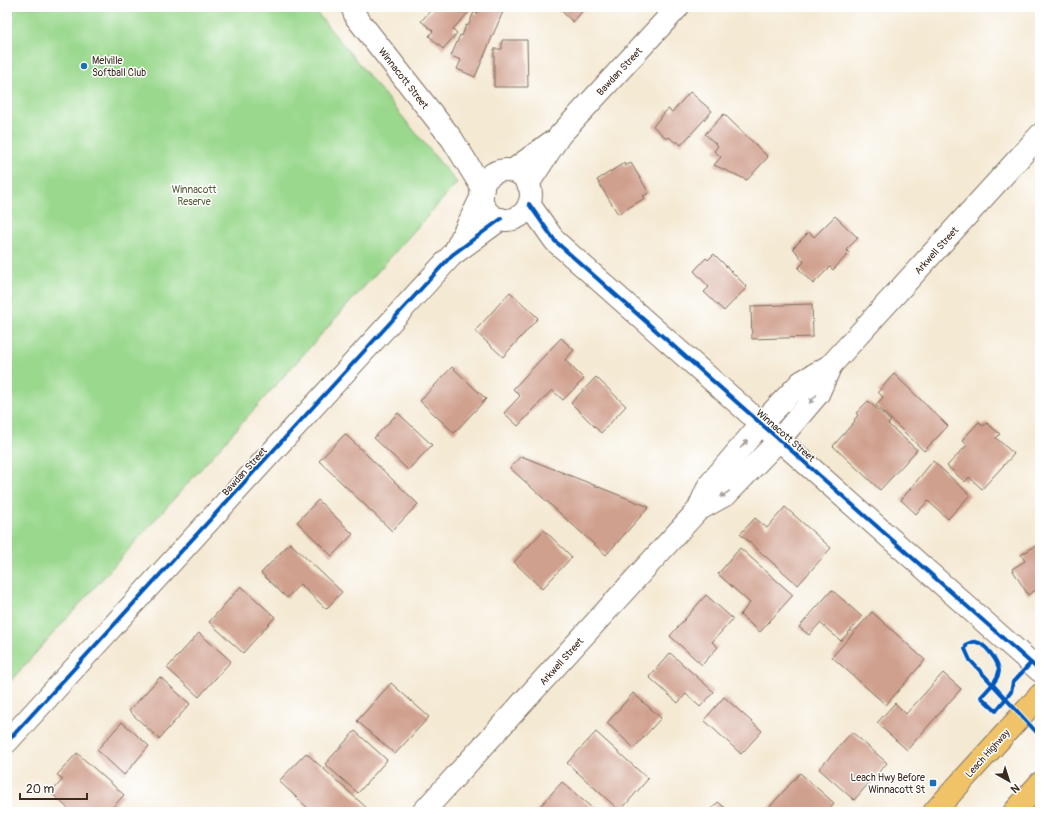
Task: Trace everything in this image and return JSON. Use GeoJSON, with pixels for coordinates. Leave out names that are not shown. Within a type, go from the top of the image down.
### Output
{"type":"FeatureCollection","features":[{"type":"Feature","properties":{"kind":"highway","name":"Leach Highway"},"geometry":{"type":"LineString","coordinates":[[934,812],[1040,695]]}},
{"type":"Feature","properties":{"kind":"highway"},"geometry":{"type":"LineString","coordinates":[[1014,812],[1040,783]]}},
{"type":"Feature","properties":{"kind":"street","name":"Winnacott Street"},"geometry":{"type":"LineString","coordinates":[[336,7],[354,12],[452,139],[482,192]]}},
{"type":"Feature","properties":{"kind":"street","name":"Bawdan Street"},"geometry":{"type":"LineString","coordinates":[[506,171],[560,135],[678,7]]}},
{"type":"Feature","properties":{"kind":"street","name":"Bawdan Street"},"geometry":{"type":"LineString","coordinates":[[529,194],[560,135]]}},
{"type":"Feature","properties":{"kind":"street","name":"Arkwell Street"},"geometry":{"type":"LineString","coordinates":[[424,812],[698,510],[709,485],[760,424],[801,382],[831,365],[1040,136]]}},
{"type":"Feature","properties":{"kind":"street","name":"Winnacott Street"},"geometry":{"type":"LineString","coordinates":[[452,139],[506,171]]}},
{"type":"Feature","properties":{"kind":"street"},"geometry":{"type":"LineString","coordinates":[[506,171],[522,176],[529,194],[524,212],[507,219],[490,214],[485,209],[482,192],[490,177],[506,171]]}},
{"type":"Feature","properties":{"kind":"street","name":"Bawdan Street"},"geometry":{"type":"LineString","coordinates":[[452,255],[482,192]]}},
{"type":"Feature","properties":{"kind":"street","name":"Winnacott Street"},"geometry":{"type":"LineString","coordinates":[[529,194],[555,241]]}},
{"type":"Feature","properties":{"kind":"street","name":"Winnacott Street"},"geometry":{"type":"LineString","coordinates":[[507,219],[555,241],[1040,671]]}},
{"type":"Feature","properties":{"kind":"street","name":"Bawdan Street"},"geometry":{"type":"LineString","coordinates":[[7,742],[452,255],[507,219]]}},
{"type":"Feature","properties":{"kind":"street","name":"Arkwell Street"},"geometry":{"type":"LineString","coordinates":[[698,510],[727,494],[779,440],[818,394],[831,365]]}},
{"type":"Feature","properties":{"kind":"green space","name":"Winnacott Reserve"},"geometry":{"type":"Polygon","coordinates":[[[7,7],[312,7],[457,183],[7,685],[7,7]]]}},
{"type":"Feature","properties":{"kind":"building"},"geometry":{"type":"Polygon","coordinates":[[[434,7],[468,7],[471,10],[453,29],[457,33],[443,49],[429,36],[433,31],[421,21],[434,7]]]}},
{"type":"Feature","properties":{"kind":"building"},"geometry":{"type":"Polygon","coordinates":[[[480,7],[505,7],[475,77],[457,69],[461,60],[451,56],[460,35],[462,36],[466,25],[468,26],[474,12],[477,14],[480,7]]]}},
{"type":"Feature","properties":{"kind":"building"},"geometry":{"type":"Polygon","coordinates":[[[557,7],[592,7],[588,11],[585,8],[573,22],[557,7]]]}},
{"type":"Feature","properties":{"kind":"building"},"geometry":{"type":"Polygon","coordinates":[[[502,40],[527,40],[528,87],[494,87],[494,49],[502,49],[502,40]]]}},
{"type":"Feature","properties":{"kind":"building"},"geometry":{"type":"Polygon","coordinates":[[[690,92],[712,111],[681,145],[669,137],[667,139],[653,126],[668,109],[672,112],[690,92]]]}},
{"type":"Feature","properties":{"kind":"building"},"geometry":{"type":"Polygon","coordinates":[[[724,114],[768,157],[747,180],[714,165],[721,157],[714,151],[718,146],[705,134],[724,114]]]}},
{"type":"Feature","properties":{"kind":"building"},"geometry":{"type":"Polygon","coordinates":[[[624,163],[625,166],[631,163],[649,193],[643,196],[645,198],[618,214],[597,180],[624,163]]]}},
{"type":"Feature","properties":{"kind":"building"},"geometry":{"type":"Polygon","coordinates":[[[835,216],[858,238],[846,250],[849,253],[833,270],[830,267],[813,284],[798,268],[804,262],[793,248],[809,232],[814,237],[835,216]]]}},
{"type":"Feature","properties":{"kind":"building"},"geometry":{"type":"Polygon","coordinates":[[[714,254],[747,287],[724,311],[704,292],[709,287],[694,271],[706,258],[708,260],[714,254]]]}},
{"type":"Feature","properties":{"kind":"building"},"geometry":{"type":"Polygon","coordinates":[[[510,292],[538,318],[503,357],[475,331],[510,292]]]}},
{"type":"Feature","properties":{"kind":"building"},"geometry":{"type":"Polygon","coordinates":[[[812,304],[813,337],[752,339],[751,306],[812,304]]]}},
{"type":"Feature","properties":{"kind":"building"},"geometry":{"type":"Polygon","coordinates":[[[561,338],[574,350],[565,360],[584,379],[563,400],[552,390],[518,426],[504,413],[520,396],[513,389],[561,338]]]}},
{"type":"Feature","properties":{"kind":"building"},"geometry":{"type":"Polygon","coordinates":[[[452,367],[486,399],[454,433],[420,401],[452,367]]]}},
{"type":"Feature","properties":{"kind":"building"},"geometry":{"type":"Polygon","coordinates":[[[894,374],[948,426],[924,451],[876,405],[883,397],[878,392],[894,374]]]}},
{"type":"Feature","properties":{"kind":"building"},"geometry":{"type":"Polygon","coordinates":[[[596,377],[626,406],[601,433],[571,403],[596,377]]]}},
{"type":"Feature","properties":{"kind":"building"},"geometry":{"type":"Polygon","coordinates":[[[868,401],[891,421],[888,424],[917,450],[880,490],[833,446],[855,421],[854,420],[858,415],[856,413],[868,401]]]}},
{"type":"Feature","properties":{"kind":"building"},"geometry":{"type":"Polygon","coordinates":[[[398,413],[432,445],[408,470],[374,438],[398,413]]]}},
{"type":"Feature","properties":{"kind":"building"},"geometry":{"type":"Polygon","coordinates":[[[979,422],[983,426],[987,423],[1000,434],[996,438],[1014,454],[982,489],[969,477],[965,482],[947,466],[967,445],[962,440],[979,422]]]}},
{"type":"Feature","properties":{"kind":"building"},"geometry":{"type":"Polygon","coordinates":[[[345,434],[418,504],[392,531],[319,461],[345,434]]]}},
{"type":"Feature","properties":{"kind":"building"},"geometry":{"type":"Polygon","coordinates":[[[521,456],[649,507],[606,555],[510,468],[521,456]]]}},
{"type":"Feature","properties":{"kind":"building"},"geometry":{"type":"Polygon","coordinates":[[[933,461],[970,495],[948,519],[928,501],[916,514],[901,500],[933,461]]]}},
{"type":"Feature","properties":{"kind":"building"},"geometry":{"type":"Polygon","coordinates":[[[318,500],[353,534],[332,556],[297,522],[318,500]]]}},
{"type":"Feature","properties":{"kind":"building"},"geometry":{"type":"Polygon","coordinates":[[[785,507],[831,548],[798,585],[740,534],[755,518],[767,528],[785,507]]]}},
{"type":"Feature","properties":{"kind":"building"},"geometry":{"type":"Polygon","coordinates":[[[544,530],[572,557],[542,589],[514,562],[544,530]]]}},
{"type":"Feature","properties":{"kind":"building"},"geometry":{"type":"Polygon","coordinates":[[[290,543],[342,592],[326,609],[300,584],[287,598],[261,573],[290,543]]]}},
{"type":"Feature","properties":{"kind":"building"},"geometry":{"type":"Polygon","coordinates":[[[1040,543],[1040,587],[1028,595],[1012,569],[1025,561],[1021,555],[1040,543]]]}},
{"type":"Feature","properties":{"kind":"building"},"geometry":{"type":"Polygon","coordinates":[[[740,548],[793,595],[760,632],[740,615],[750,603],[718,574],[740,548]]]}},
{"type":"Feature","properties":{"kind":"building"},"geometry":{"type":"Polygon","coordinates":[[[241,586],[275,617],[243,653],[209,622],[241,586]]]}},
{"type":"Feature","properties":{"kind":"building"},"geometry":{"type":"Polygon","coordinates":[[[832,590],[862,617],[841,641],[820,623],[809,635],[799,627],[832,590]]]}},
{"type":"Feature","properties":{"kind":"building"},"geometry":{"type":"Polygon","coordinates":[[[706,595],[733,619],[712,642],[718,647],[702,665],[670,636],[706,595]]]}},
{"type":"Feature","properties":{"kind":"building"},"geometry":{"type":"Polygon","coordinates":[[[872,612],[925,660],[886,705],[832,657],[872,612]]]}},
{"type":"Feature","properties":{"kind":"building"},"geometry":{"type":"Polygon","coordinates":[[[199,633],[231,661],[199,697],[167,668],[199,633]]]}},
{"type":"Feature","properties":{"kind":"building"},"geometry":{"type":"Polygon","coordinates":[[[670,653],[714,692],[700,707],[686,694],[678,703],[649,677],[670,653]]]}},
{"type":"Feature","properties":{"kind":"building"},"geometry":{"type":"Polygon","coordinates":[[[943,673],[961,689],[907,750],[877,723],[895,703],[906,714],[943,673]]]}},
{"type":"Feature","properties":{"kind":"building"},"geometry":{"type":"Polygon","coordinates":[[[160,677],[190,704],[159,739],[129,711],[160,677]]]}},
{"type":"Feature","properties":{"kind":"building"},"geometry":{"type":"Polygon","coordinates":[[[391,683],[429,717],[395,754],[357,721],[391,683]]]}},
{"type":"Feature","properties":{"kind":"building"},"geometry":{"type":"Polygon","coordinates":[[[633,693],[661,718],[634,748],[607,723],[633,693]]]}},
{"type":"Feature","properties":{"kind":"building"},"geometry":{"type":"Polygon","coordinates":[[[724,697],[762,731],[741,754],[704,720],[724,697]]]}},
{"type":"Feature","properties":{"kind":"building"},"geometry":{"type":"Polygon","coordinates":[[[122,722],[149,746],[124,775],[97,750],[122,722]]]}},
{"type":"Feature","properties":{"kind":"building"},"geometry":{"type":"Polygon","coordinates":[[[355,731],[387,760],[358,793],[325,764],[355,731]]]}},
{"type":"Feature","properties":{"kind":"building"},"geometry":{"type":"Polygon","coordinates":[[[596,732],[648,779],[620,811],[567,763],[596,732]]]}},
{"type":"Feature","properties":{"kind":"building"},"geometry":{"type":"Polygon","coordinates":[[[852,732],[887,763],[854,800],[819,769],[852,732]]]}},
{"type":"Feature","properties":{"kind":"building"},"geometry":{"type":"Polygon","coordinates":[[[77,753],[124,795],[112,808],[117,812],[72,812],[51,793],[63,779],[57,775],[77,753]]]}},
{"type":"Feature","properties":{"kind":"building"},"geometry":{"type":"Polygon","coordinates":[[[306,753],[369,810],[367,812],[312,812],[279,781],[306,753]]]}},
{"type":"Feature","properties":{"kind":"building"},"geometry":{"type":"Polygon","coordinates":[[[800,773],[834,803],[826,812],[765,812],[800,773]]]}},
{"type":"Feature","properties":{"kind":"building"},"geometry":{"type":"Polygon","coordinates":[[[562,782],[592,808],[588,812],[535,812],[562,782]]]}},
{"type":"Feature","properties":{"kind":"building"},"geometry":{"type":"Polygon","coordinates":[[[718,802],[730,812],[709,812],[718,802]]]}},
{"type":"Feature","properties":{"kind":"cycle path"},"geometry":{"type":"LineString","coordinates":[[529,204],[555,241],[1040,671]]}},
{"type":"Feature","properties":{"kind":"cycle path"},"geometry":{"type":"LineString","coordinates":[[7,742],[452,255],[501,219]]}},
{"type":"Feature","properties":{"kind":"cycle path"},"geometry":{"type":"LineString","coordinates":[[1031,663],[1013,682],[1011,692],[996,711],[981,697],[992,685],[994,682],[997,678],[999,671],[997,663],[987,649],[980,643],[974,642],[967,644],[965,649],[970,660],[1040,736]]}},
{"type":"Feature","properties":{"kind":"place","name":"Melville Softball Club"},"geometry":{"type":"Point","coordinates":[84,66]}},
{"type":"Feature","properties":{"kind":"place","name":"Leach Hwy Before Winnacott St"},"geometry":{"type":"Point","coordinates":[933,783]}}]}
